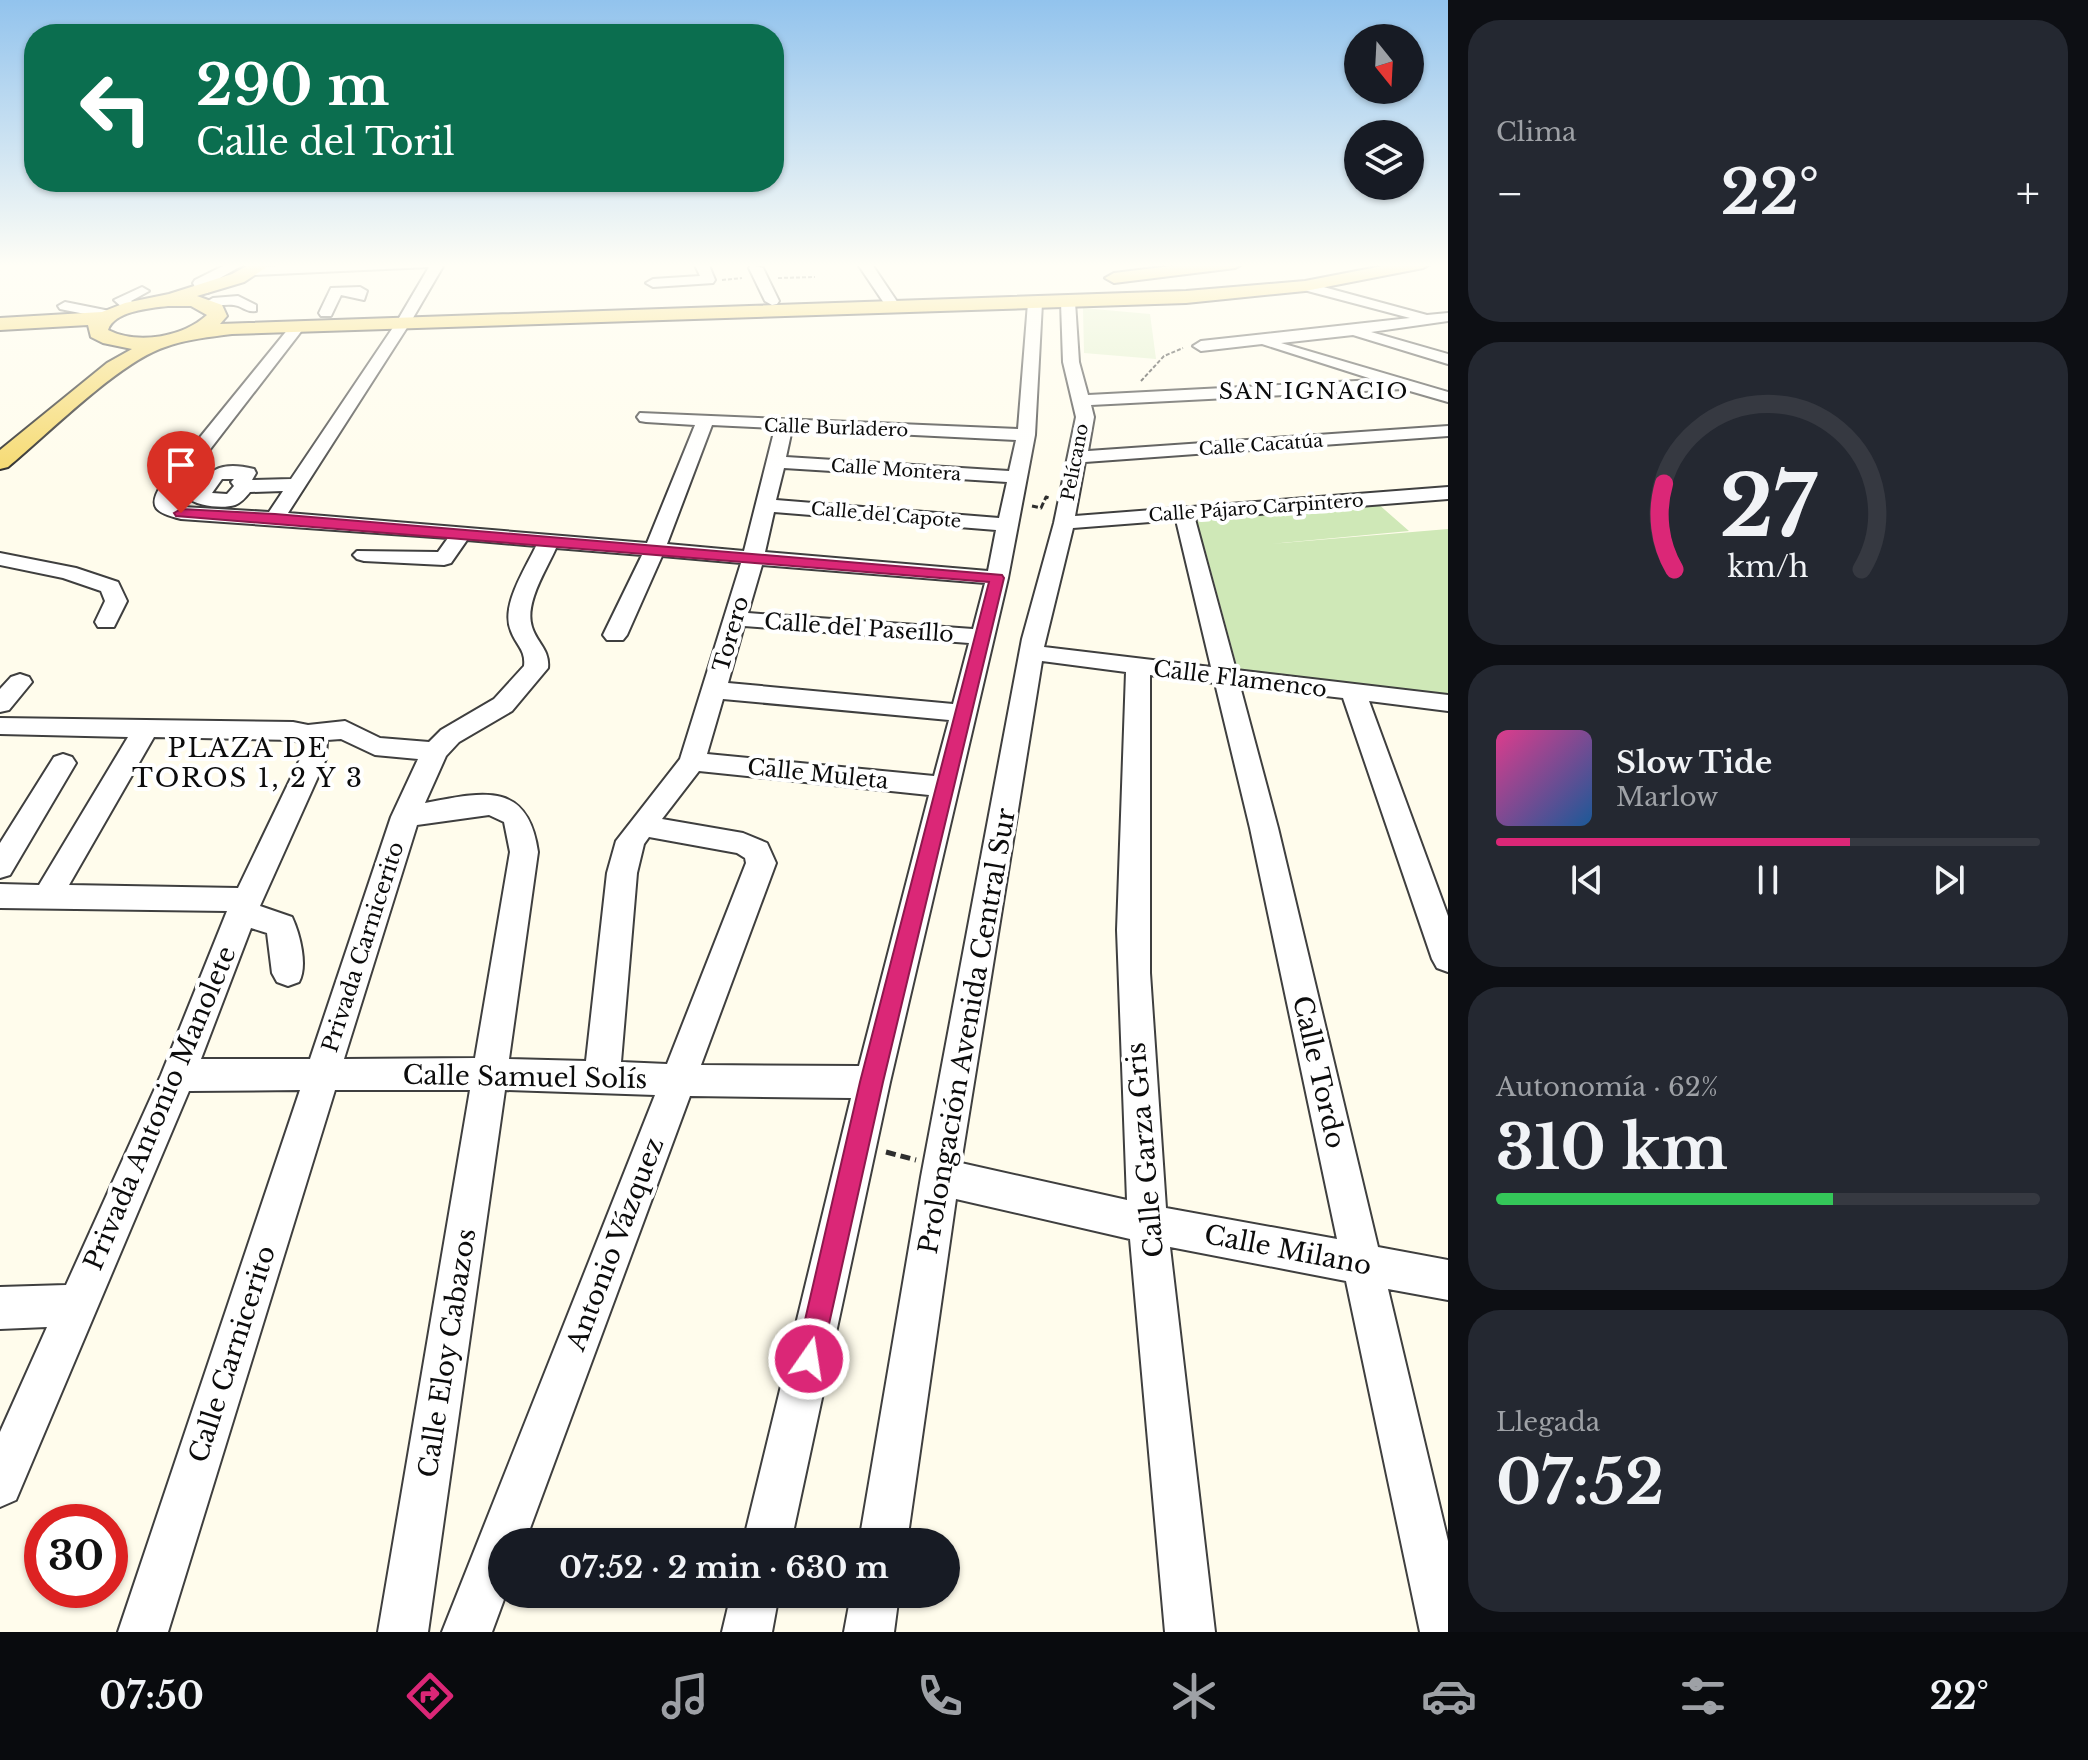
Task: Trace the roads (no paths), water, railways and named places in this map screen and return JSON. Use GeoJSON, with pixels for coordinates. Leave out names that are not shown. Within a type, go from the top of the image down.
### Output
{"type":"FeatureCollection","features":[{"type":"Feature","properties":{"kind":"main road"},"geometry":{"type":"LineString","coordinates":[[0,440],[89,369],[99,355],[102,339]]}},
{"type":"Feature","properties":{"kind":"main road"},"geometry":{"type":"LineString","coordinates":[[125,339],[131,343],[168,339]]}},
{"type":"Feature","properties":{"kind":"main road"},"geometry":{"type":"LineString","coordinates":[[0,462],[114,367],[160,341]]}},
{"type":"Feature","properties":{"kind":"street"},"geometry":{"type":"LineString","coordinates":[[288,339],[169,488],[164,496],[164,507],[181,513],[275,518],[997,578]]}},
{"type":"Feature","properties":{"kind":"street"},"geometry":{"type":"LineString","coordinates":[[275,518],[392,339]]}},
{"type":"Feature","properties":{"kind":"street"},"geometry":{"type":"LineString","coordinates":[[770,1528],[872,1082],[961,713],[997,578],[1015,477],[1050,339]]}},
{"type":"Feature","properties":{"kind":"street","name":"Pelícano"},"geometry":{"type":"LineString","coordinates":[[1065,511],[1085,417],[1079,401],[1068,339]]}},
{"type":"Feature","properties":{"kind":"street"},"geometry":{"type":"LineString","coordinates":[[1201,346],[1273,339]]}},
{"type":"Feature","properties":{"kind":"street"},"geometry":{"type":"LineString","coordinates":[[1378,339],[1448,359]]}},
{"type":"Feature","properties":{"kind":"street"},"geometry":{"type":"LineString","coordinates":[[1256,341],[1448,397]]}},
{"type":"Feature","properties":{"kind":"street"},"geometry":{"type":"LineString","coordinates":[[1079,401],[1402,384]]}},
{"type":"Feature","properties":{"kind":"street","name":"Calle Burladero"},"geometry":{"type":"LineString","coordinates":[[646,417],[784,426],[1026,435]]}},
{"type":"Feature","properties":{"kind":"street"},"geometry":{"type":"LineString","coordinates":[[615,635],[655,549],[705,422]]}},
{"type":"Feature","properties":{"kind":"street","name":"Torero"},"geometry":{"type":"LineString","coordinates":[[602,1077],[622,873],[630,841],[654,806],[692,761],[753,558],[784,426]]}},
{"type":"Feature","properties":{"kind":"street","name":"Calle Cacatúa"},"geometry":{"type":"LineString","coordinates":[[1075,457],[1448,431]]}},
{"type":"Feature","properties":{"kind":"street","name":"Calle Montera"},"geometry":{"type":"LineString","coordinates":[[777,462],[1015,477]]}},
{"type":"Feature","properties":{"kind":"street"},"geometry":{"type":"LineString","coordinates":[[245,486],[297,485]]}},
{"type":"Feature","properties":{"kind":"street","name":"Calle Pájaro Carpintero"},"geometry":{"type":"LineString","coordinates":[[1065,511],[1184,514],[1448,493]]}},
{"type":"Feature","properties":{"kind":"street","name":"Calle del Capote"},"geometry":{"type":"LineString","coordinates":[[766,505],[1007,520]]}},
{"type":"Feature","properties":{"kind":"street","name":"Prolongación Avenida Central Sur"},"geometry":{"type":"LineString","coordinates":[[885,1528],[930,1169],[1032,653],[1065,511]]}},
{"type":"Feature","properties":{"kind":"street","name":"Calle Tordo"},"geometry":{"type":"LineString","coordinates":[[1184,514],[1264,828],[1445,1632]]}},
{"type":"Feature","properties":{"kind":"street"},"geometry":{"type":"LineString","coordinates":[[364,555],[444,559],[461,534]]}},
{"type":"Feature","properties":{"kind":"street"},"geometry":{"type":"LineString","coordinates":[[0,726],[293,731],[308,734],[345,730],[375,746],[435,752],[450,736],[503,705],[536,668],[536,649],[521,629],[519,621],[521,606],[549,541]]}},
{"type":"Feature","properties":{"kind":"street"},"geometry":{"type":"LineString","coordinates":[[0,559],[68,573],[110,587],[116,601],[106,622]]}},
{"type":"Feature","properties":{"kind":"street","name":"Calle del Paseíllo"},"geometry":{"type":"LineString","coordinates":[[735,619],[982,637]]}},
{"type":"Feature","properties":{"kind":"street","name":"Calle Flamenco"},"geometry":{"type":"LineString","coordinates":[[1032,653],[1448,703]]}},
{"type":"Feature","properties":{"kind":"street","name":"Calle Garza Gris"},"geometry":{"type":"LineString","coordinates":[[1138,667],[1134,807],[1135,1006],[1150,1224],[1190,1632]]}},
{"type":"Feature","properties":{"kind":"street"},"geometry":{"type":"LineString","coordinates":[[0,704],[20,682]]}},
{"type":"Feature","properties":{"kind":"street"},"geometry":{"type":"LineString","coordinates":[[715,690],[961,713]]}},
{"type":"Feature","properties":{"kind":"street"},"geometry":{"type":"LineString","coordinates":[[1354,693],[1448,959]]}},
{"type":"Feature","properties":{"kind":"street"},"geometry":{"type":"LineString","coordinates":[[47,897],[145,730]]}},
{"type":"Feature","properties":{"kind":"street","name":"Privada Antonio Manolete"},"geometry":{"type":"LineString","coordinates":[[0,1484],[178,1075],[244,906],[313,759],[315,742],[308,734]]}},
{"type":"Feature","properties":{"kind":"street","name":"Privada Carnicerito"},"geometry":{"type":"LineString","coordinates":[[321,1077],[405,817],[435,752]]}},
{"type":"Feature","properties":{"kind":"street","name":"Calle Muleta"},"geometry":{"type":"LineString","coordinates":[[692,761],[944,787]]}},
{"type":"Feature","properties":{"kind":"street"},"geometry":{"type":"LineString","coordinates":[[0,867],[63,763]]}},
{"type":"Feature","properties":{"kind":"street","name":"Calle Eloy Cabazos"},"geometry":{"type":"LineString","coordinates":[[403,1632],[524,852],[521,827],[510,811],[492,803],[405,817]]}},
{"type":"Feature","properties":{"kind":"street","name":"Antonio Vázquez"},"geometry":{"type":"LineString","coordinates":[[467,1632],[760,869],[761,856],[743,844],[643,826]]}},
{"type":"Feature","properties":{"kind":"street"},"geometry":{"type":"LineString","coordinates":[[0,896],[244,906],[281,926],[288,973]]}},
{"type":"Feature","properties":{"kind":"street","name":"Calle Samuel Solís"},"geometry":{"type":"LineString","coordinates":[[178,1075],[321,1077],[491,1074],[872,1082]]}},
{"type":"Feature","properties":{"kind":"street","name":"Calle Carnicerito"},"geometry":{"type":"LineString","coordinates":[[143,1632],[321,1077]]}},
{"type":"Feature","properties":{"kind":"street","name":"Calle Milano"},"geometry":{"type":"LineString","coordinates":[[930,1169],[1150,1224],[1448,1280]]}},
{"type":"Feature","properties":{"kind":"street"},"geometry":{"type":"LineString","coordinates":[[0,1308],[77,1305]]}},
{"type":"Feature","properties":{"kind":"street"},"geometry":{"type":"LineString","coordinates":[[747,1632],[752,1608]]}},
{"type":"Feature","properties":{"kind":"street"},"geometry":{"type":"LineString","coordinates":[[869,1632],[873,1608]]}},
{"type":"Feature","properties":{"kind":"district","name":"SAN IGNACIO"},"geometry":{"type":"Point","coordinates":[1314,391]}},
{"type":"Feature","properties":{"kind":"district","name":"PLAZA DE TOROS 1, 2 Y 3"},"geometry":{"type":"Point","coordinates":[248,763]}}]}
